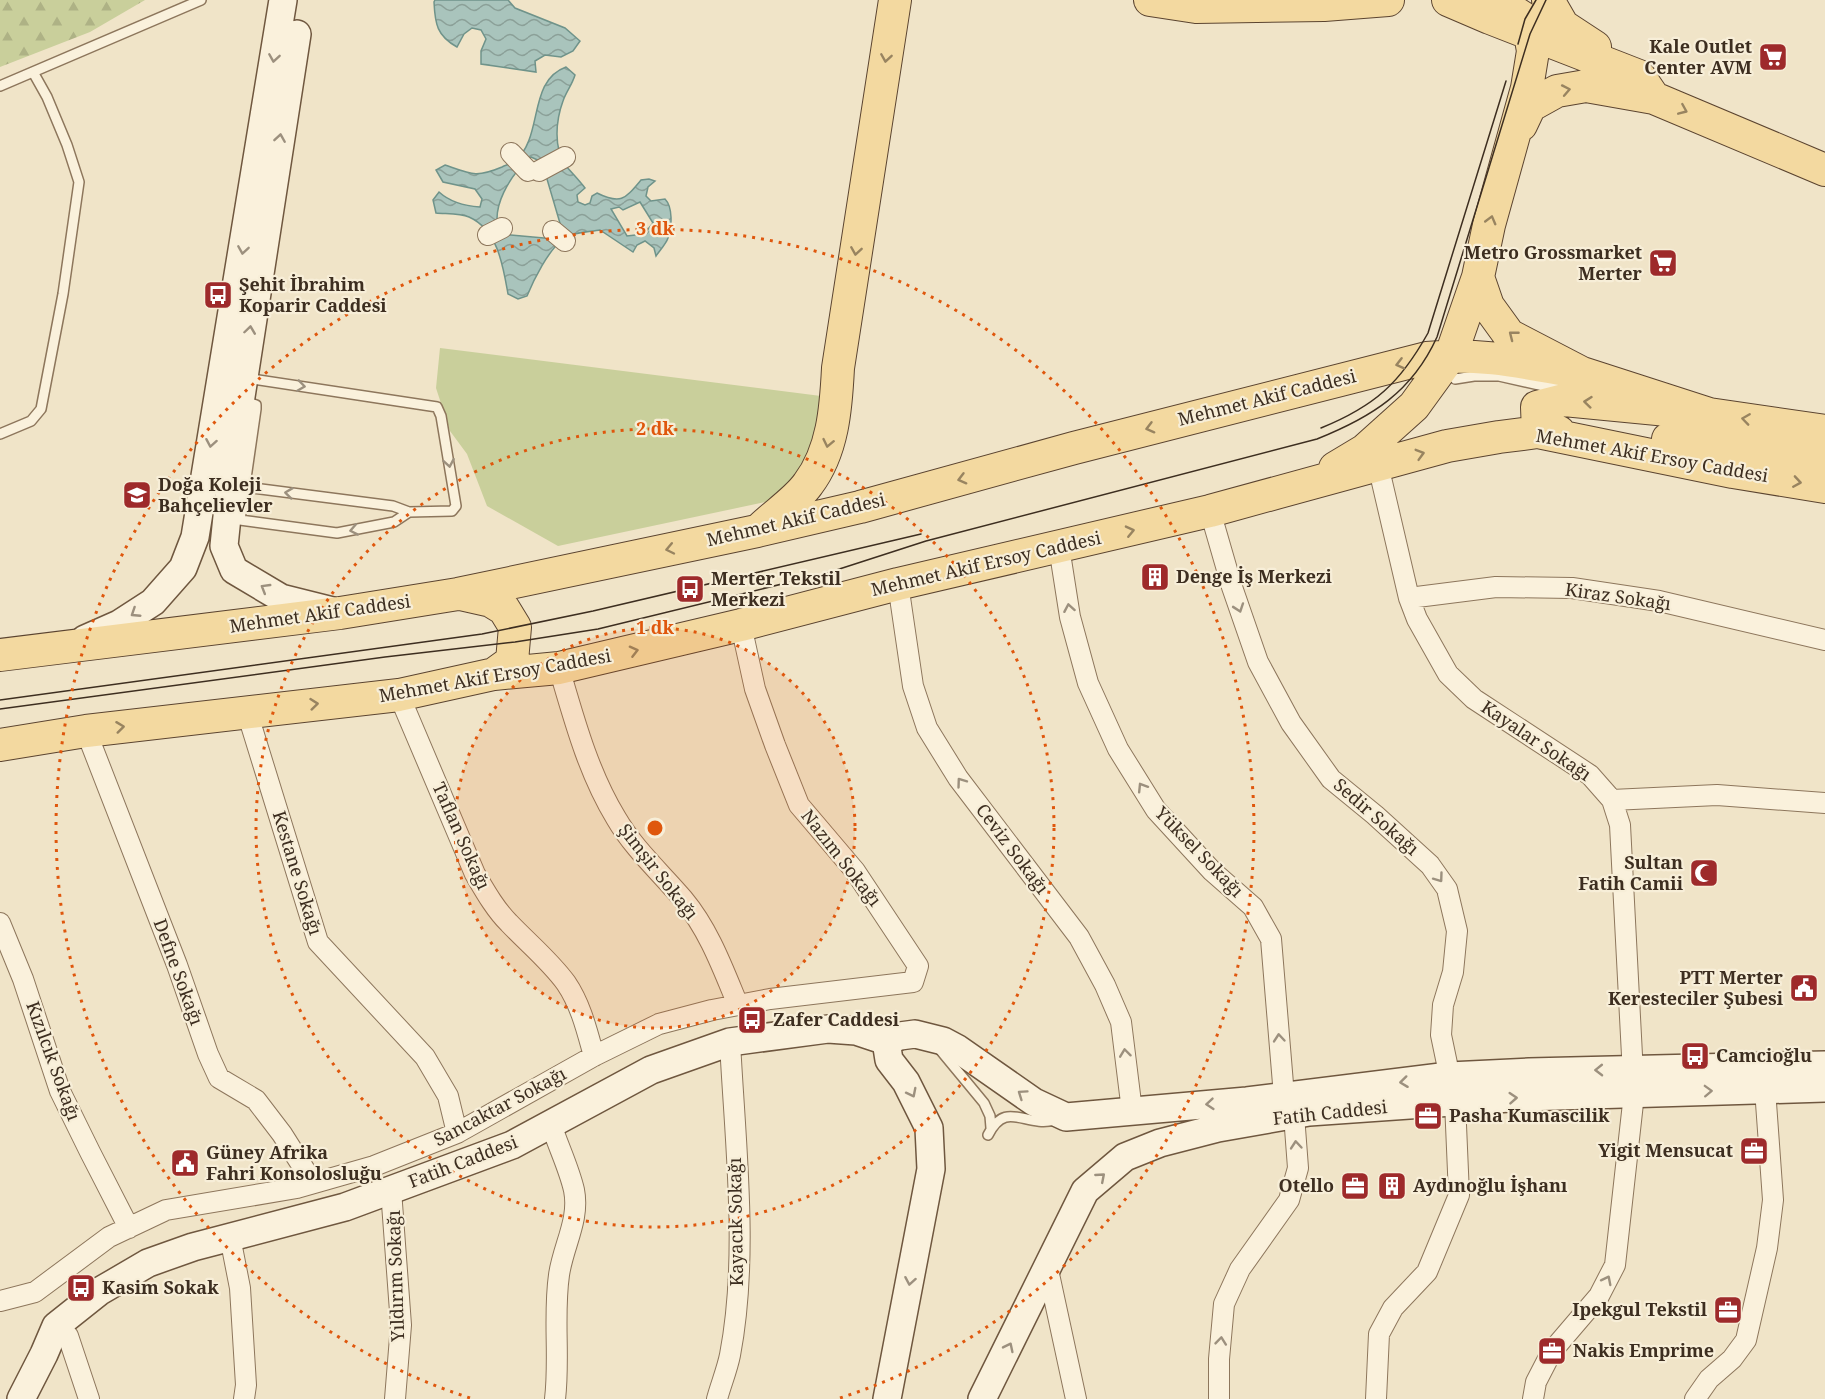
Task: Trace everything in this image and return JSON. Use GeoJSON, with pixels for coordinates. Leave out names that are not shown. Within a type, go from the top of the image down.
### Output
{"type":"FeatureCollection","features":[{"type":"Feature","properties":{"kind":"main road"},"geometry":{"type":"LineString","coordinates":[[757,531],[808,486],[825,456],[836,405],[840,356],[895,0]]}},
{"type":"Feature","properties":{"kind":"main road"},"geometry":{"type":"LineString","coordinates":[[1150,0],[1196,7],[1324,5],[1388,0]]}},
{"type":"Feature","properties":{"kind":"main road"},"geometry":{"type":"LineString","coordinates":[[1448,0],[1530,34],[1825,170]]}},
{"type":"Feature","properties":{"kind":"main road"},"geometry":{"type":"LineString","coordinates":[[1306,485],[1365,450],[1453,367],[1478,277],[1489,225],[1530,71],[1533,51],[1525,19],[1496,0]]}},
{"type":"Feature","properties":{"kind":"main road"},"geometry":{"type":"LineString","coordinates":[[1548,0],[1563,26],[1646,87]]}},
{"type":"Feature","properties":{"kind":"main road"},"geometry":{"type":"LineString","coordinates":[[1512,142],[1530,106],[1557,91],[1586,86],[1646,87]]}},
{"type":"Feature","properties":{"kind":"main road"},"geometry":{"type":"LineString","coordinates":[[1478,277],[1488,306],[1509,335],[1582,373],[1709,414]]}},
{"type":"Feature","properties":{"kind":"main road","name":"Mehmet Akif Caddesi"},"geometry":{"type":"LineString","coordinates":[[0,655],[340,613],[458,594],[860,507],[1412,361],[1453,367],[1489,356],[1582,373]]}},
{"type":"Feature","properties":{"kind":"main road"},"geometry":{"type":"LineString","coordinates":[[1825,431],[1709,414],[1564,400],[1537,407],[1538,432],[1600,432],[1825,458]]}},
{"type":"Feature","properties":{"kind":"main road","name":"Mehmet Akif Ersoy Caddesi"},"geometry":{"type":"LineString","coordinates":[[0,746],[86,731],[399,695],[494,674],[559,668],[898,584],[1210,512],[1447,446],[1538,432],[1733,472],[1825,487]]}},
{"type":"Feature","properties":{"kind":"main road"},"geometry":{"type":"LineString","coordinates":[[458,594],[491,601],[504,609],[515,627],[512,660],[494,674]]}},
{"type":"Feature","properties":{"kind":"main road"},"geometry":{"type":"LineString","coordinates":[[0,638],[70,645]]}},
{"type":"Feature","properties":{"kind":"street"},"geometry":{"type":"LineString","coordinates":[[70,645],[119,624],[153,602],[183,568],[195,537],[284,0]]}},
{"type":"Feature","properties":{"kind":"street"},"geometry":{"type":"LineString","coordinates":[[302,0],[232,454],[224,546],[234,570],[281,598],[340,613]]}},
{"type":"Feature","properties":{"kind":"street"},"geometry":{"type":"LineString","coordinates":[[511,153],[534,171],[565,157]]}},
{"type":"Feature","properties":{"kind":"street","name":"Kayalar Sokağı"},"geometry":{"type":"LineString","coordinates":[[1378,465],[1408,598],[1417,619],[1448,674],[1474,699],[1590,775],[1612,800],[1620,825],[1634,1082],[1615,1265],[1599,1296],[1552,1351],[1536,1382],[1533,1399]]}},
{"type":"Feature","properties":{"kind":"street","name":"Sedir Sokağı"},"geometry":{"type":"LineString","coordinates":[[1210,512],[1232,587],[1258,662],[1291,723],[1331,779],[1430,865],[1447,889],[1457,931],[1453,972],[1443,1005],[1441,1035],[1452,1089],[1460,1195],[1426,1272],[1393,1308],[1379,1334],[1376,1399]]}},
{"type":"Feature","properties":{"kind":"street","name":"Yüksel Sokağı"},"geometry":{"type":"LineString","coordinates":[[1059,547],[1070,617],[1089,683],[1118,749],[1156,810],[1212,871],[1252,907],[1271,939],[1298,1168],[1289,1200],[1240,1269],[1224,1304],[1219,1359],[1220,1399]]}},
{"type":"Feature","properties":{"kind":"street","name":"Ceviz Sokağı"},"geometry":{"type":"LineString","coordinates":[[898,584],[913,686],[927,728],[958,778],[1079,937],[1105,985],[1121,1022],[1132,1111]]}},
{"type":"Feature","properties":{"kind":"street","name":"Kiraz Sokağı"},"geometry":{"type":"LineString","coordinates":[[1408,598],[1496,587],[1572,588],[1659,601],[1825,640]]}},
{"type":"Feature","properties":{"kind":"street","name":"Nazım Sokağı"},"geometry":{"type":"LineString","coordinates":[[741,624],[755,689],[799,805],[855,871],[918,966],[913,982]]}},
{"type":"Feature","properties":{"kind":"street","name":"Şimşir Sokağı"},"geometry":{"type":"LineString","coordinates":[[559,668],[589,763],[615,818],[640,854],[684,901],[712,944],[738,1005]]}},
{"type":"Feature","properties":{"kind":"street","name":"Taflan Sokağı"},"geometry":{"type":"LineString","coordinates":[[399,695],[475,874],[507,922],[530,943],[566,984],[585,1021],[594,1056]]}},
{"type":"Feature","properties":{"kind":"street","name":"Kestane Sokağı"},"geometry":{"type":"LineString","coordinates":[[247,712],[318,942],[425,1057],[448,1096],[457,1133]]}},
{"type":"Feature","properties":{"kind":"street","name":"Defne Sokağı"},"geometry":{"type":"LineString","coordinates":[[86,731],[219,1078],[256,1100],[282,1134],[314,1183]]}},
{"type":"Feature","properties":{"kind":"street"},"geometry":{"type":"LineString","coordinates":[[1612,800],[1717,795],[1825,803]]}},
{"type":"Feature","properties":{"kind":"street","name":"Kızılcık Sokağı"},"geometry":{"type":"LineString","coordinates":[[0,923],[23,978],[60,1091],[129,1228]]}},
{"type":"Feature","properties":{"kind":"street","name":"Sancaktar Sokağı"},"geometry":{"type":"LineString","coordinates":[[0,1301],[35,1292],[109,1237],[166,1210],[297,1188],[374,1166],[457,1133],[594,1056],[659,1024],[712,1010],[770,999],[913,982]]}},
{"type":"Feature","properties":{"kind":"street","name":"Fatih Caddesi"},"geometry":{"type":"LineString","coordinates":[[21,1399],[56,1326],[100,1291],[148,1263],[193,1247],[345,1207],[512,1145],[651,1070],[730,1042],[828,1029],[856,1031],[886,1041]]}},
{"type":"Feature","properties":{"kind":"street"},"geometry":{"type":"LineString","coordinates":[[887,1399],[931,1169],[929,1128],[906,1082],[889,1060],[886,1041],[915,1034],[943,1041],[1034,1102],[1066,1117]]}},
{"type":"Feature","properties":{"kind":"street","name":"Kayacık Sokağı"},"geometry":{"type":"LineString","coordinates":[[717,1399],[729,1356],[736,1303],[739,1240],[730,1042]]}},
{"type":"Feature","properties":{"kind":"street","name":"Fatih Caddesi"},"geometry":{"type":"LineString","coordinates":[[1066,1117],[1132,1111],[1289,1106],[1452,1089],[1634,1082],[1825,1065]]}},
{"type":"Feature","properties":{"kind":"street","name":"Fatih Caddesi"},"geometry":{"type":"LineString","coordinates":[[1634,1082],[1765,1089],[1825,1088]]}},
{"type":"Feature","properties":{"kind":"street"},"geometry":{"type":"LineString","coordinates":[[1695,1399],[1709,1379],[1732,1359],[1746,1340],[1757,1294],[1767,1248],[1773,1200],[1765,1089]]}},
{"type":"Feature","properties":{"kind":"street","name":"Fatih Caddesi"},"geometry":{"type":"LineString","coordinates":[[982,1399],[1085,1191],[1125,1157],[1160,1143],[1289,1106]]}},
{"type":"Feature","properties":{"kind":"street"},"geometry":{"type":"LineString","coordinates":[[1132,1111],[1140,1135],[1140,1146],[1136,1153]]}},
{"type":"Feature","properties":{"kind":"street"},"geometry":{"type":"LineString","coordinates":[[551,1124],[574,1191],[574,1225],[559,1273],[556,1319],[558,1377],[555,1399]]}},
{"type":"Feature","properties":{"kind":"street","name":"Yıldırım Sokağı"},"geometry":{"type":"LineString","coordinates":[[392,1190],[401,1325],[395,1399]]}},
{"type":"Feature","properties":{"kind":"street"},"geometry":{"type":"LineString","coordinates":[[230,1237],[240,1288],[245,1364],[244,1399]]}},
{"type":"Feature","properties":{"kind":"street"},"geometry":{"type":"LineString","coordinates":[[1047,1265],[1076,1399]]}},
{"type":"Feature","properties":{"kind":"street"},"geometry":{"type":"LineString","coordinates":[[56,1326],[68,1336],[89,1399]]}},
{"type":"Feature","properties":{"kind":"lane"},"geometry":{"type":"LineString","coordinates":[[0,86],[201,0]]}},
{"type":"Feature","properties":{"kind":"lane"},"geometry":{"type":"LineString","coordinates":[[0,434],[31,421],[41,409],[63,294],[80,182],[47,97],[33,72]]}},
{"type":"Feature","properties":{"kind":"lane"},"geometry":{"type":"LineString","coordinates":[[242,389],[436,407],[441,416],[456,506],[452,511],[409,512],[393,506],[244,487]]}},
{"type":"Feature","properties":{"kind":"lane"},"geometry":{"type":"LineString","coordinates":[[242,389],[256,405],[256,409],[240,520],[337,533],[394,522],[409,512]]}},
{"type":"Feature","properties":{"kind":"lane"},"geometry":{"type":"LineString","coordinates":[[928,1037],[984,1103],[990,1116],[990,1131],[998,1120],[1008,1115],[1038,1122],[1066,1117]]}},
{"type":"Feature","properties":{"kind":"green space"},"geometry":{"type":"Polygon","coordinates":[[[0,0],[145,0],[90,32],[0,67],[0,0]]]}},
{"type":"Feature","properties":{"kind":"green space"},"geometry":{"type":"Polygon","coordinates":[[[440,348],[821,396],[813,459],[770,501],[558,546],[487,506],[467,454],[450,431],[436,388],[440,348]]]}},
{"type":"Feature","properties":{"kind":"water"},"geometry":{"type":"Polygon","coordinates":[[[435,0],[508,0],[515,8],[565,28],[580,41],[573,51],[561,57],[545,55],[535,61],[536,72],[481,64],[481,51],[486,39],[481,30],[472,28],[464,34],[457,47],[450,43],[438,29],[435,0]]]}},
{"type":"Feature","properties":{"kind":"water"},"geometry":{"type":"Polygon","coordinates":[[[566,67],[575,75],[561,109],[557,125],[557,143],[566,166],[585,188],[577,195],[578,202],[585,205],[590,203],[592,196],[597,193],[612,199],[622,198],[631,192],[641,180],[649,179],[655,181],[648,187],[646,196],[651,201],[665,199],[668,203],[671,212],[670,228],[667,240],[656,256],[654,248],[645,241],[637,245],[633,252],[600,230],[567,237],[557,244],[547,258],[527,296],[518,299],[508,294],[498,250],[487,231],[469,217],[436,213],[433,200],[439,192],[458,203],[480,207],[482,199],[475,189],[443,182],[436,170],[445,165],[479,174],[515,161],[524,151],[530,138],[540,97],[554,74],[566,67]],[[531,157],[516,173],[504,192],[497,213],[497,224],[500,234],[555,239],[562,230],[542,162],[531,157]],[[640,202],[623,210],[619,207],[611,209],[627,236],[644,234],[653,223],[640,202]]]}},
{"type":"Feature","properties":{"kind":"tram line"},"geometry":{"type":"LineString","coordinates":[[1518,44],[1525,19],[1536,0]]}},
{"type":"Feature","properties":{"kind":"tram line"},"geometry":{"type":"LineString","coordinates":[[0,709],[385,657],[515,642],[598,629],[827,573],[926,541],[1317,439],[1337,431],[1373,412],[1403,388],[1427,356],[1437,337],[1530,34],[1546,0]]}},
{"type":"Feature","properties":{"kind":"tram line"},"geometry":{"type":"LineString","coordinates":[[1321,428],[1357,411],[1384,391],[1407,366],[1428,333],[1506,81]]}},
{"type":"Feature","properties":{"kind":"tram line"},"geometry":{"type":"LineString","coordinates":[[0,700],[482,634],[593,611],[921,534]]}},
{"type":"Feature","properties":{"kind":"place","name":"Kale Outlet Center AVM"},"geometry":{"type":"Point","coordinates":[1773,57]}},
{"type":"Feature","properties":{"kind":"place","name":"Metro Grossmarket Merter"},"geometry":{"type":"Point","coordinates":[1663,263]}},
{"type":"Feature","properties":{"kind":"place","name":"Şehit İbrahim Koparir Caddesi"},"geometry":{"type":"Point","coordinates":[218,295]}},
{"type":"Feature","properties":{"kind":"place","name":"Doğa Koleji Bahçelievler"},"geometry":{"type":"Point","coordinates":[137,495]}},
{"type":"Feature","properties":{"kind":"place","name":"Denge İş Merkezi"},"geometry":{"type":"Point","coordinates":[1155,577]}},
{"type":"Feature","properties":{"kind":"place","name":"Merter Tekstil Merkezi"},"geometry":{"type":"Point","coordinates":[690,589]}},
{"type":"Feature","properties":{"kind":"place","name":"Sultan Fatih Camii"},"geometry":{"type":"Point","coordinates":[1704,873]}},
{"type":"Feature","properties":{"kind":"place","name":"PTT Merter Keresteciler Şubesi"},"geometry":{"type":"Point","coordinates":[1804,988]}},
{"type":"Feature","properties":{"kind":"place","name":"Zafer Caddesi"},"geometry":{"type":"Point","coordinates":[752,1020]}},
{"type":"Feature","properties":{"kind":"place","name":"Camcioğlu"},"geometry":{"type":"Point","coordinates":[1695,1056]}},
{"type":"Feature","properties":{"kind":"place","name":"Pasha Kumascilik"},"geometry":{"type":"Point","coordinates":[1428,1116]}},
{"type":"Feature","properties":{"kind":"place","name":"Yigit Mensucat"},"geometry":{"type":"Point","coordinates":[1754,1151]}},
{"type":"Feature","properties":{"kind":"place","name":"Güney Afrika Fahri Konsolosluğu"},"geometry":{"type":"Point","coordinates":[185,1163]}},
{"type":"Feature","properties":{"kind":"place","name":"Otello"},"geometry":{"type":"Point","coordinates":[1355,1186]}},
{"type":"Feature","properties":{"kind":"place","name":"Aydınoğlu İşhanı"},"geometry":{"type":"Point","coordinates":[1392,1186]}},
{"type":"Feature","properties":{"kind":"place","name":"Kasim Sokak"},"geometry":{"type":"Point","coordinates":[81,1288]}},
{"type":"Feature","properties":{"kind":"place","name":"Ipekgul Tekstil"},"geometry":{"type":"Point","coordinates":[1728,1310]}},
{"type":"Feature","properties":{"kind":"place","name":"Nakis Emprime"},"geometry":{"type":"Point","coordinates":[1552,1351]}}]}
